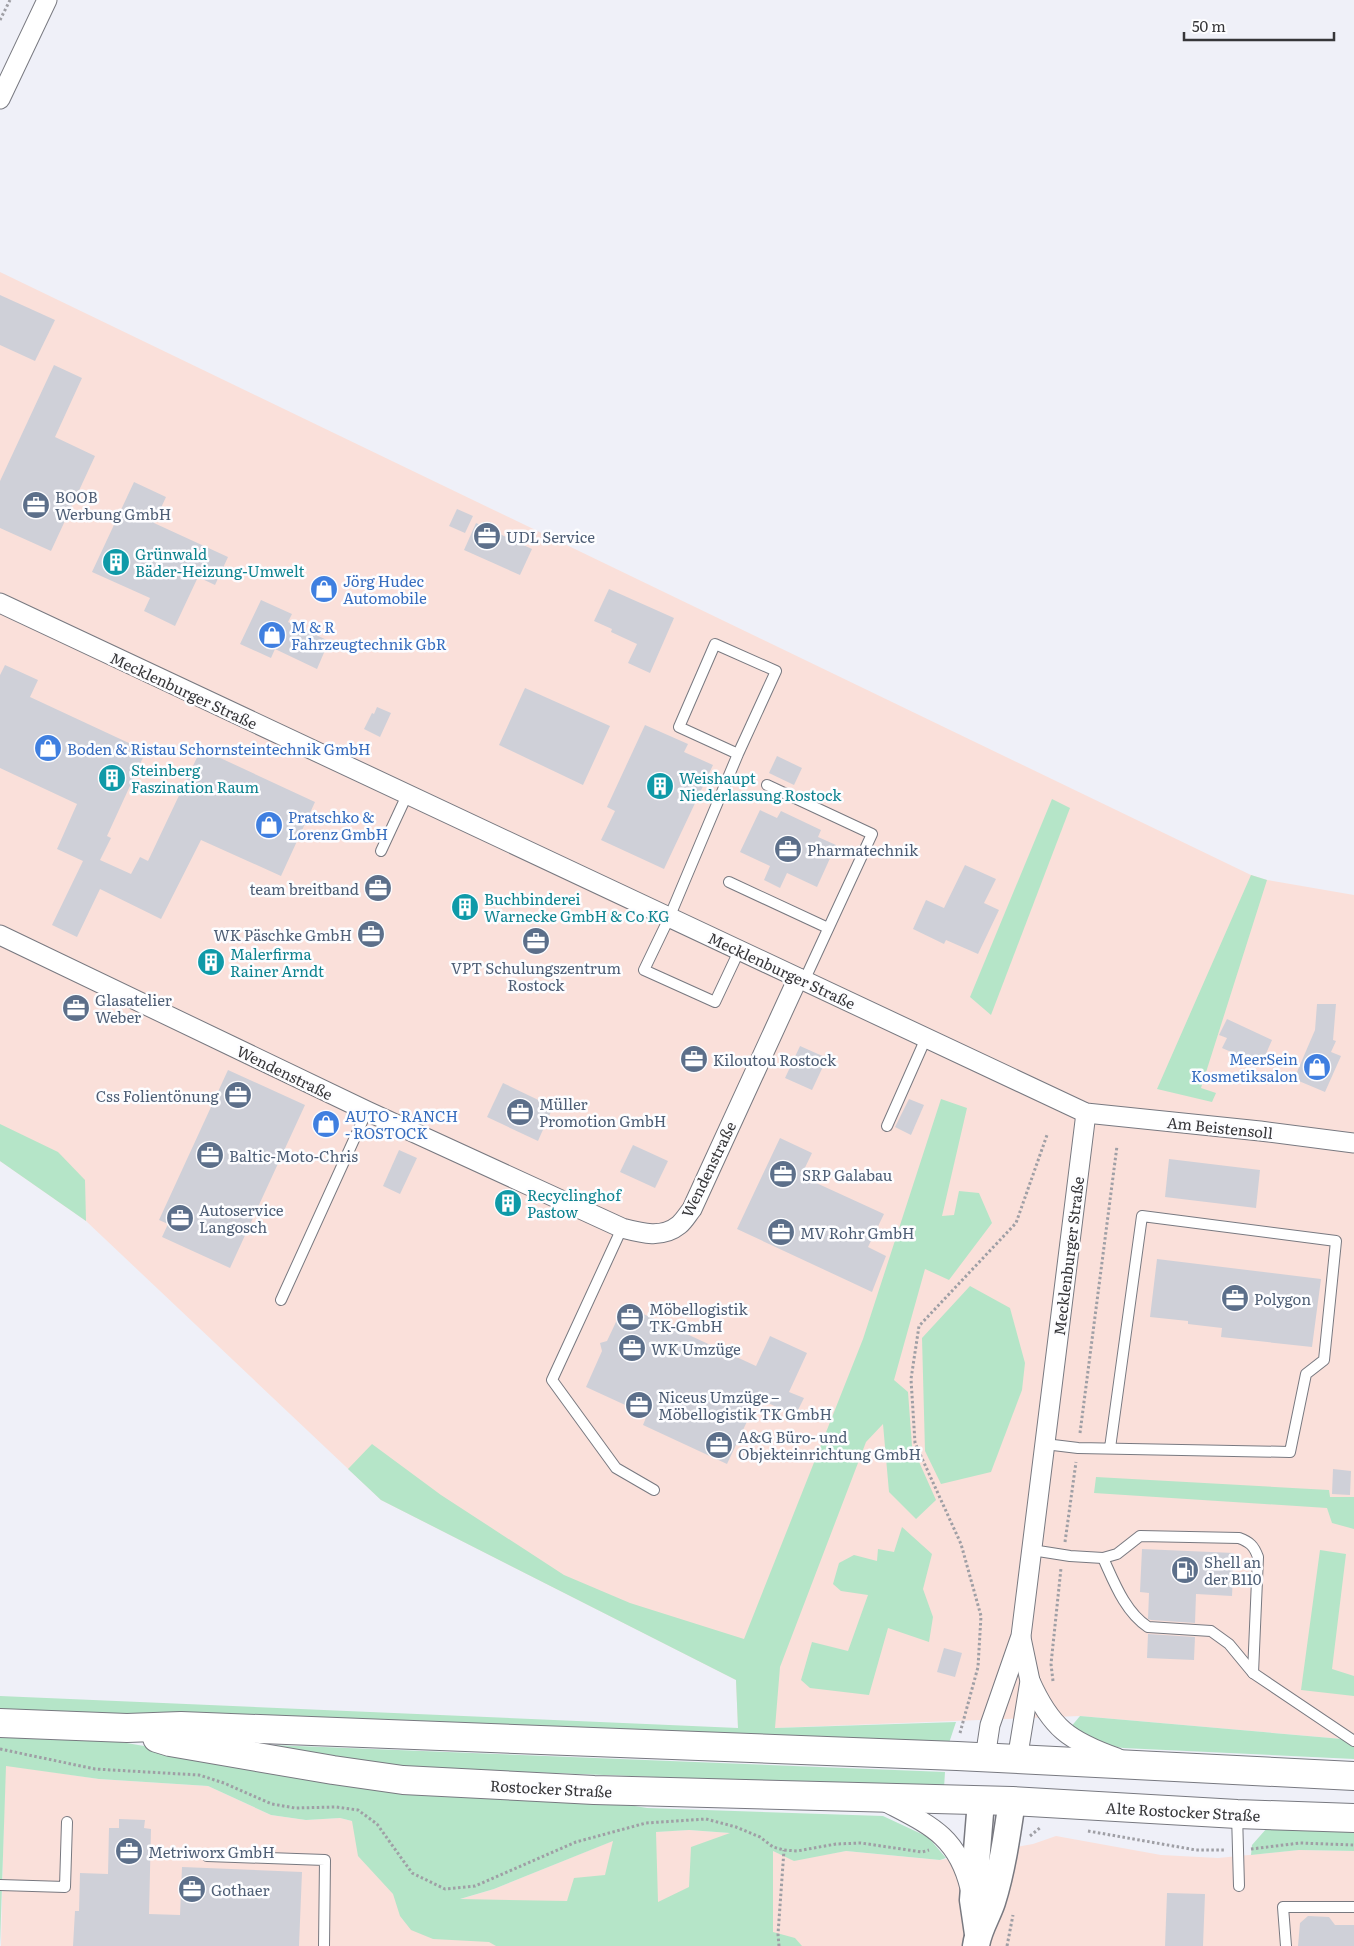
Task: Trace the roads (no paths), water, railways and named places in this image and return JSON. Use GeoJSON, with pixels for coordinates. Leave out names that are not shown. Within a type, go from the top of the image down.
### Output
{"type":"FeatureCollection","features":[{"type":"Feature","properties":{"kind":"main road","name":"Rostocker Straße"},"geometry":{"type":"LineString","coordinates":[[0,1723],[127,1728],[182,1726],[1017,1760]]}},
{"type":"Feature","properties":{"kind":"main road","name":"Rostocker Straße"},"geometry":{"type":"LineString","coordinates":[[127,1728],[170,1742],[403,1780],[594,1790],[1012,1802]]}},
{"type":"Feature","properties":{"kind":"main road"},"geometry":{"type":"LineString","coordinates":[[981,1801],[985,1758]]}},
{"type":"Feature","properties":{"kind":"main road"},"geometry":{"type":"LineString","coordinates":[[1012,1802],[1017,1760],[1354,1776]]}},
{"type":"Feature","properties":{"kind":"main road","name":"Alte Rostocker Straße"},"geometry":{"type":"LineString","coordinates":[[1012,1802],[1354,1818]]}},
{"type":"Feature","properties":{"kind":"street"},"geometry":{"type":"LineString","coordinates":[[0,99],[47,0]]}},
{"type":"Feature","properties":{"kind":"street","name":"Mecklenburger Straße"},"geometry":{"type":"LineString","coordinates":[[0,603],[1086,1113],[1021,1636],[990,1725],[985,1758]]}},
{"type":"Feature","properties":{"kind":"street","name":"Wendenstraße"},"geometry":{"type":"LineString","coordinates":[[0,935],[367,1111],[622,1228],[646,1234],[664,1233],[680,1225],[692,1209],[801,979]]}},
{"type":"Feature","properties":{"kind":"street","name":"Am Beistensoll"},"geometry":{"type":"LineString","coordinates":[[1086,1113],[1354,1143]]}},
{"type":"Feature","properties":{"kind":"street","name":"Mecklenburger Straße"},"geometry":{"type":"LineString","coordinates":[[1017,1760],[1030,1681],[1021,1636]]}},
{"type":"Feature","properties":{"kind":"street"},"geometry":{"type":"LineString","coordinates":[[1030,1681],[1040,1704],[1050,1718],[1070,1738],[1104,1754],[1139,1766]]}},
{"type":"Feature","properties":{"kind":"street"},"geometry":{"type":"LineString","coordinates":[[879,1798],[934,1828],[946,1839],[960,1858],[967,1875],[973,1900],[977,1940]]}},
{"type":"Feature","properties":{"kind":"street"},"geometry":{"type":"LineString","coordinates":[[973,1900],[981,1801]]}},
{"type":"Feature","properties":{"kind":"street"},"geometry":{"type":"LineString","coordinates":[[977,1940],[992,1902],[1007,1838],[1012,1802]]}},
{"type":"Feature","properties":{"kind":"lane"},"geometry":{"type":"LineString","coordinates":[[738,754],[679,727],[715,644],[776,671],[738,754],[669,918],[644,970],[715,1002],[739,951]]}},
{"type":"Feature","properties":{"kind":"lane"},"geometry":{"type":"LineString","coordinates":[[767,785],[872,834],[828,928],[801,979]]}},
{"type":"Feature","properties":{"kind":"lane"},"geometry":{"type":"LineString","coordinates":[[381,851],[407,795]]}},
{"type":"Feature","properties":{"kind":"lane"},"geometry":{"type":"LineString","coordinates":[[729,882],[828,928]]}},
{"type":"Feature","properties":{"kind":"lane"},"geometry":{"type":"LineString","coordinates":[[887,1126],[926,1038]]}},
{"type":"Feature","properties":{"kind":"lane"},"geometry":{"type":"LineString","coordinates":[[281,1300],[367,1111]]}},
{"type":"Feature","properties":{"kind":"lane"},"geometry":{"type":"LineString","coordinates":[[1045,1444],[1078,1448],[1290,1452],[1306,1374],[1324,1360],[1336,1241],[1142,1216],[1110,1448]]}},
{"type":"Feature","properties":{"kind":"lane"},"geometry":{"type":"LineString","coordinates":[[622,1228],[552,1380],[616,1468],[654,1490]]}},
{"type":"Feature","properties":{"kind":"lane"},"geometry":{"type":"LineString","coordinates":[[1032,1550],[1070,1556],[1103,1558],[1117,1554],[1140,1536],[1239,1538],[1249,1542],[1255,1549],[1258,1557],[1253,1673]]}},
{"type":"Feature","properties":{"kind":"lane"},"geometry":{"type":"LineString","coordinates":[[1103,1558],[1125,1602],[1131,1612],[1142,1623],[1148,1627],[1211,1631],[1229,1644],[1253,1673],[1354,1741]]}},
{"type":"Feature","properties":{"kind":"lane"},"geometry":{"type":"LineString","coordinates":[[1237,1814],[1239,1886]]}},
{"type":"Feature","properties":{"kind":"lane"},"geometry":{"type":"LineString","coordinates":[[0,1885],[65,1887],[67,1822]]}},
{"type":"Feature","properties":{"kind":"lane"},"geometry":{"type":"LineString","coordinates":[[207,1856],[325,1860],[324,1946]]}},
{"type":"Feature","properties":{"kind":"lane"},"geometry":{"type":"LineString","coordinates":[[1286,1946],[1283,1907],[1354,1907]]}},
{"type":"Feature","properties":{"kind":"place","name":"BOOB Werbung GmbH"},"geometry":{"type":"Point","coordinates":[36,505]}},
{"type":"Feature","properties":{"kind":"place","name":"UDL Service"},"geometry":{"type":"Point","coordinates":[487,536]}},
{"type":"Feature","properties":{"kind":"place","name":"Grünwald Bäder-Heizung-Umwelt"},"geometry":{"type":"Point","coordinates":[116,562]}},
{"type":"Feature","properties":{"kind":"place","name":"Jörg Hudec Automobile"},"geometry":{"type":"Point","coordinates":[324,589]}},
{"type":"Feature","properties":{"kind":"place","name":"M & R Fahrzeugtechnik GbR"},"geometry":{"type":"Point","coordinates":[272,635]}},
{"type":"Feature","properties":{"kind":"place","name":"Boden & Ristau Schornsteintechnik GmbH"},"geometry":{"type":"Point","coordinates":[48,748]}},
{"type":"Feature","properties":{"kind":"place","name":"Steinberg Faszination Raum"},"geometry":{"type":"Point","coordinates":[112,778]}},
{"type":"Feature","properties":{"kind":"place","name":"Weishaupt Niederlassung Rostock"},"geometry":{"type":"Point","coordinates":[660,786]}},
{"type":"Feature","properties":{"kind":"place","name":"Pratschko & Lorenz GmbH"},"geometry":{"type":"Point","coordinates":[269,825]}},
{"type":"Feature","properties":{"kind":"place","name":"Pharmatechnik"},"geometry":{"type":"Point","coordinates":[788,849]}},
{"type":"Feature","properties":{"kind":"place","name":"team breitband"},"geometry":{"type":"Point","coordinates":[378,888]}},
{"type":"Feature","properties":{"kind":"place","name":"Buchbinderei Warnecke GmbH & Co KG"},"geometry":{"type":"Point","coordinates":[465,907]}},
{"type":"Feature","properties":{"kind":"place","name":"WK Päschke GmbH"},"geometry":{"type":"Point","coordinates":[371,934]}},
{"type":"Feature","properties":{"kind":"place","name":"VPT Schulungszentrum Rostock"},"geometry":{"type":"Point","coordinates":[536,941]}},
{"type":"Feature","properties":{"kind":"place","name":"Malerfirma Rainer Arndt"},"geometry":{"type":"Point","coordinates":[211,962]}},
{"type":"Feature","properties":{"kind":"place","name":"Glasatelier Weber"},"geometry":{"type":"Point","coordinates":[76,1008]}},
{"type":"Feature","properties":{"kind":"place","name":"Kiloutou Rostock"},"geometry":{"type":"Point","coordinates":[694,1059]}},
{"type":"Feature","properties":{"kind":"place","name":"MeerSein Kosmetiksalon"},"geometry":{"type":"Point","coordinates":[1317,1067]}},
{"type":"Feature","properties":{"kind":"place","name":"Css Folientönung"},"geometry":{"type":"Point","coordinates":[238,1095]}},
{"type":"Feature","properties":{"kind":"place","name":"Müller Promotion GmbH"},"geometry":{"type":"Point","coordinates":[520,1112]}},
{"type":"Feature","properties":{"kind":"place","name":"AUTO - RANCH - ROSTOCK"},"geometry":{"type":"Point","coordinates":[326,1124]}},
{"type":"Feature","properties":{"kind":"place","name":"Baltic-Moto-Chris"},"geometry":{"type":"Point","coordinates":[210,1155]}},
{"type":"Feature","properties":{"kind":"place","name":"SRP Galabau"},"geometry":{"type":"Point","coordinates":[783,1174]}},
{"type":"Feature","properties":{"kind":"place","name":"Recyclinghof Pastow"},"geometry":{"type":"Point","coordinates":[508,1203]}},
{"type":"Feature","properties":{"kind":"place","name":"Autoservice Langosch"},"geometry":{"type":"Point","coordinates":[180,1218]}},
{"type":"Feature","properties":{"kind":"place","name":"MV Rohr GmbH"},"geometry":{"type":"Point","coordinates":[781,1232]}},
{"type":"Feature","properties":{"kind":"place","name":"Polygon"},"geometry":{"type":"Point","coordinates":[1235,1298]}},
{"type":"Feature","properties":{"kind":"place","name":"Möbellogistik TK-GmbH"},"geometry":{"type":"Point","coordinates":[630,1317]}},
{"type":"Feature","properties":{"kind":"place","name":"WK Umzüge"},"geometry":{"type":"Point","coordinates":[632,1348]}},
{"type":"Feature","properties":{"kind":"place","name":"Niceus Umzüge – Möbellogistik TK GmbH"},"geometry":{"type":"Point","coordinates":[639,1405]}},
{"type":"Feature","properties":{"kind":"place","name":"A&G Büro- und Objekteinrichtung GmbH"},"geometry":{"type":"Point","coordinates":[719,1445]}},
{"type":"Feature","properties":{"kind":"place","name":"Shell an der B110"},"geometry":{"type":"Point","coordinates":[1185,1570]}},
{"type":"Feature","properties":{"kind":"place","name":"Metriworx GmbH"},"geometry":{"type":"Point","coordinates":[129,1851]}},
{"type":"Feature","properties":{"kind":"place","name":"Gothaer"},"geometry":{"type":"Point","coordinates":[192,1889]}}]}
